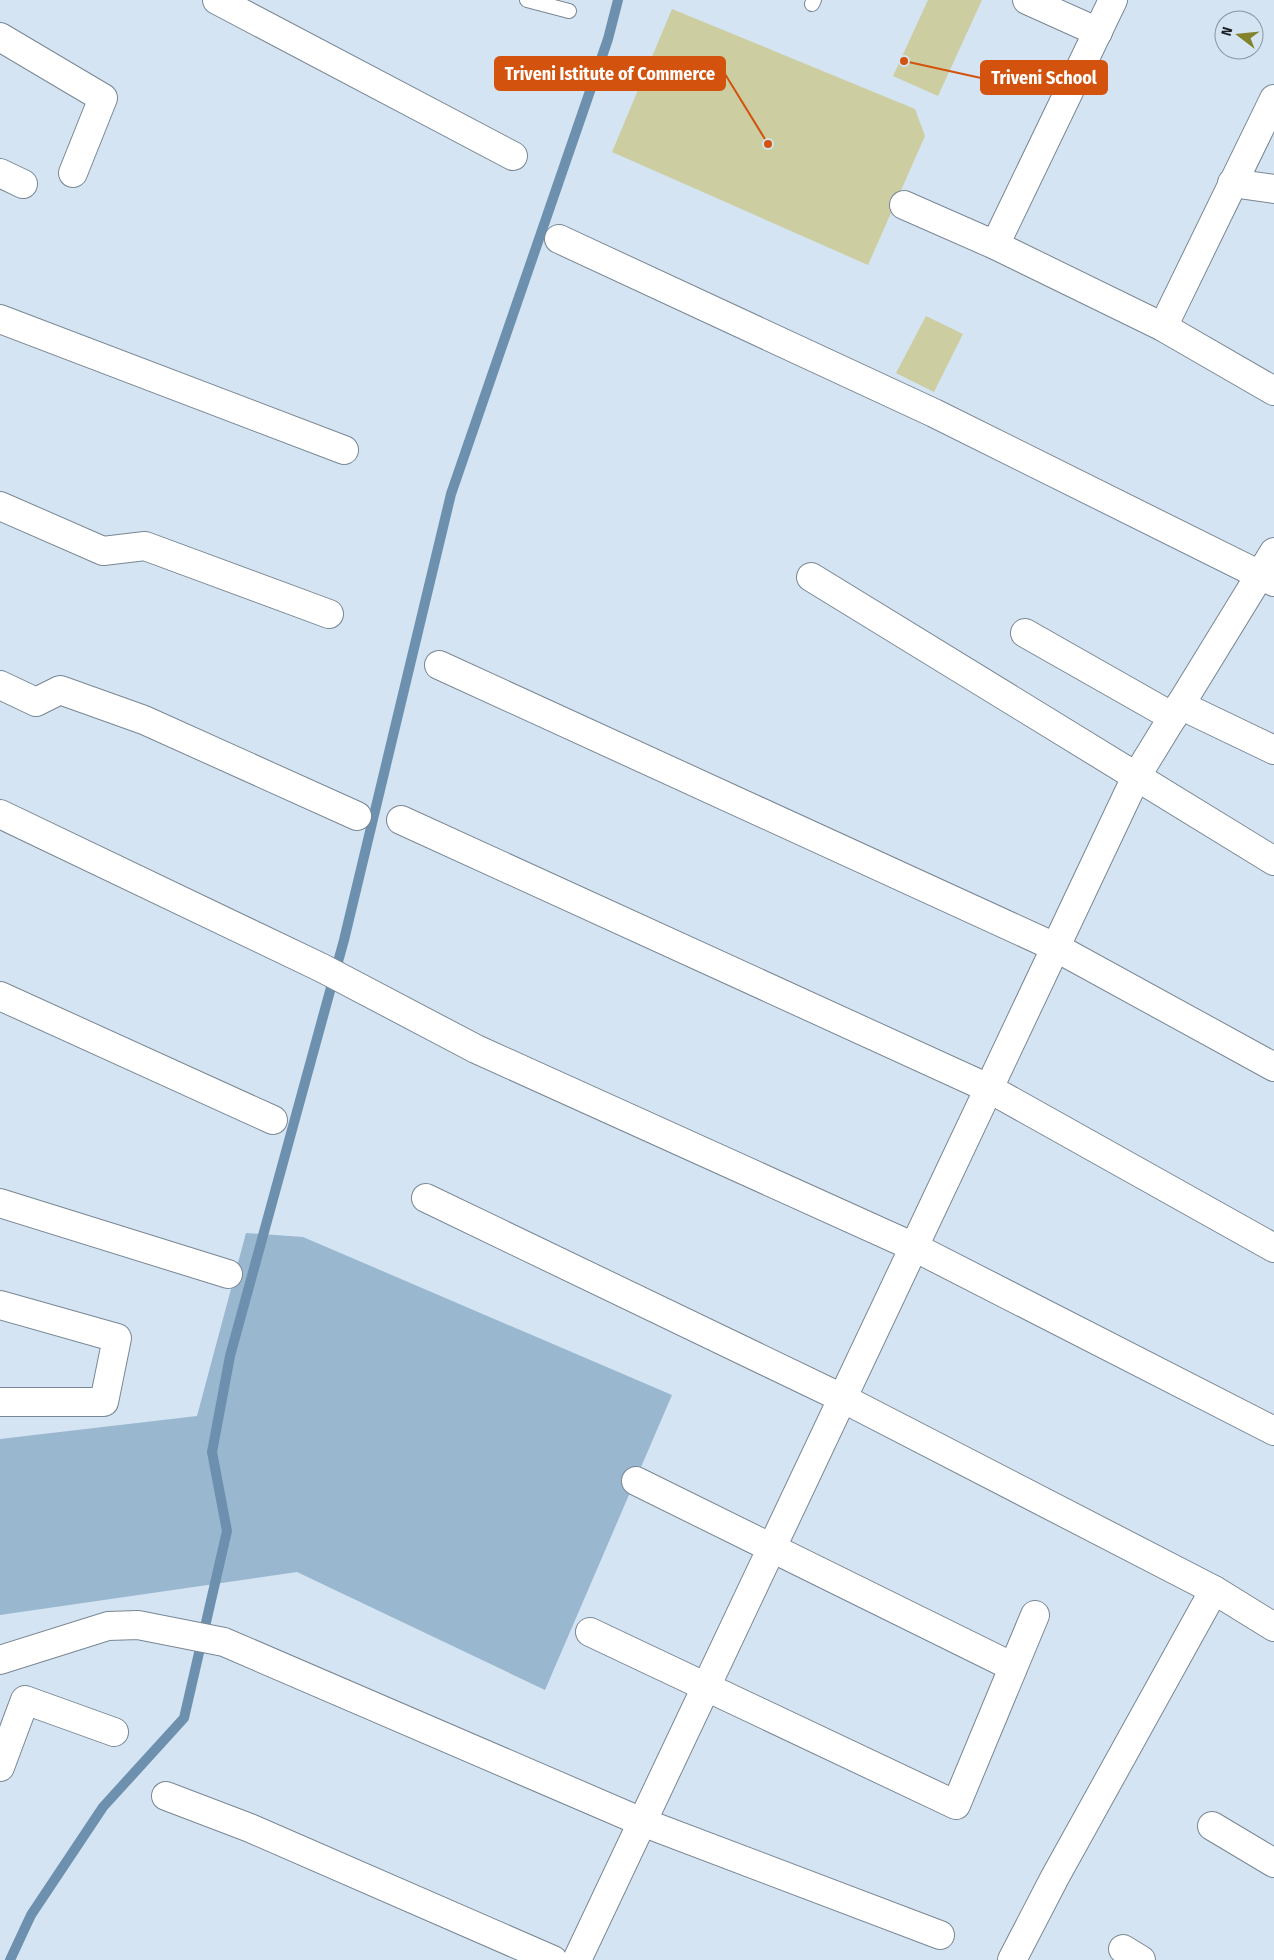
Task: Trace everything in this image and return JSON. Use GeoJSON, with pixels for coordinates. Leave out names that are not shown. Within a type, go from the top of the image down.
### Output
{"type":"FeatureCollection","features":[{"type":"Feature","properties":{"kind":"street"},"geometry":{"type":"LineString","coordinates":[[217,0],[513,156]]}},
{"type":"Feature","properties":{"kind":"street"},"geometry":{"type":"LineString","coordinates":[[1027,0],[1098,32]]}},
{"type":"Feature","properties":{"kind":"street"},"geometry":{"type":"LineString","coordinates":[[995,245],[1113,0]]}},
{"type":"Feature","properties":{"kind":"street"},"geometry":{"type":"LineString","coordinates":[[0,37],[103,98],[73,173]]}},
{"type":"Feature","properties":{"kind":"street"},"geometry":{"type":"LineString","coordinates":[[1163,327],[1274,99]]}},
{"type":"Feature","properties":{"kind":"street"},"geometry":{"type":"LineString","coordinates":[[1232,183],[1274,189]]}},
{"type":"Feature","properties":{"kind":"street"},"geometry":{"type":"LineString","coordinates":[[904,206],[995,245],[1163,327],[1274,391]]}},
{"type":"Feature","properties":{"kind":"street"},"geometry":{"type":"LineString","coordinates":[[559,239],[1269,569],[1176,711],[1136,777],[577,1960]]}},
{"type":"Feature","properties":{"kind":"street"},"geometry":{"type":"LineString","coordinates":[[0,319],[344,450]]}},
{"type":"Feature","properties":{"kind":"street"},"geometry":{"type":"LineString","coordinates":[[0,506],[103,551],[145,546],[329,614]]}},
{"type":"Feature","properties":{"kind":"street"},"geometry":{"type":"LineString","coordinates":[[811,577],[1274,861]]}},
{"type":"Feature","properties":{"kind":"street"},"geometry":{"type":"LineString","coordinates":[[1025,633],[1176,711],[1274,750]]}},
{"type":"Feature","properties":{"kind":"street"},"geometry":{"type":"LineString","coordinates":[[439,665],[1055,947],[1274,1067]]}},
{"type":"Feature","properties":{"kind":"street"},"geometry":{"type":"LineString","coordinates":[[0,685],[36,702],[60,690],[144,720],[357,816]]}},
{"type":"Feature","properties":{"kind":"street"},"geometry":{"type":"LineString","coordinates":[[0,814],[322,968],[476,1049],[914,1247],[1274,1432]]}},
{"type":"Feature","properties":{"kind":"street"},"geometry":{"type":"LineString","coordinates":[[401,820],[988,1088],[1274,1248]]}},
{"type":"Feature","properties":{"kind":"street"},"geometry":{"type":"LineString","coordinates":[[0,996],[273,1120]]}},
{"type":"Feature","properties":{"kind":"street"},"geometry":{"type":"LineString","coordinates":[[426,1198],[842,1398],[1214,1590],[1274,1627]]}},
{"type":"Feature","properties":{"kind":"street"},"geometry":{"type":"LineString","coordinates":[[0,1203],[228,1274]]}},
{"type":"Feature","properties":{"kind":"street"},"geometry":{"type":"LineString","coordinates":[[0,1305],[117,1338],[104,1402],[0,1402]]}},
{"type":"Feature","properties":{"kind":"street"},"geometry":{"type":"LineString","coordinates":[[636,1481],[1013,1667]]}},
{"type":"Feature","properties":{"kind":"street"},"geometry":{"type":"LineString","coordinates":[[1012,1960],[1055,1877],[1214,1590]]}},
{"type":"Feature","properties":{"kind":"street"},"geometry":{"type":"LineString","coordinates":[[590,1632],[956,1805],[1035,1614]]}},
{"type":"Feature","properties":{"kind":"street"},"geometry":{"type":"LineString","coordinates":[[0,1660],[108,1626],[138,1625],[224,1642],[642,1822],[940,1935]]}},
{"type":"Feature","properties":{"kind":"street"},"geometry":{"type":"LineString","coordinates":[[0,1767],[25,1700],[114,1732]]}},
{"type":"Feature","properties":{"kind":"street"},"geometry":{"type":"LineString","coordinates":[[166,1796],[250,1828],[553,1960]]}},
{"type":"Feature","properties":{"kind":"street"},"geometry":{"type":"LineString","coordinates":[[1212,1826],[1274,1863]]}},
{"type":"Feature","properties":{"kind":"lane"},"geometry":{"type":"LineString","coordinates":[[527,0],[570,11]]}},
{"type":"Feature","properties":{"kind":"shaded area"},"geometry":{"type":"Polygon","coordinates":[[[246,1233],[303,1237],[672,1395],[545,1690],[297,1572],[0,1615],[0,1439],[197,1416],[246,1233]]]}},
{"type":"Feature","properties":{"kind":"building"},"geometry":{"type":"Polygon","coordinates":[[[928,0],[982,0],[938,96],[893,76],[928,0]]]}},
{"type":"Feature","properties":{"kind":"building"},"geometry":{"type":"Polygon","coordinates":[[[672,9],[915,109],[925,136],[868,265],[612,152],[672,9]]]}},
{"type":"Feature","properties":{"kind":"building"},"geometry":{"type":"Polygon","coordinates":[[[926,316],[963,334],[934,392],[896,373],[926,316]]]}},
{"type":"Feature","properties":{"kind":"waterway"},"geometry":{"type":"LineString","coordinates":[[10,1960],[31,1915],[103,1807],[184,1718],[227,1531],[212,1452],[230,1356],[344,940],[451,494],[608,39],[618,0]]}},
{"type":"Feature","properties":{"kind":"place","name":"Triveni School"},"geometry":{"type":"Point","coordinates":[904,61]}},
{"type":"Feature","properties":{"kind":"place","name":"Triveni Istitute of Commerce"},"geometry":{"type":"Point","coordinates":[768,144]}}]}
